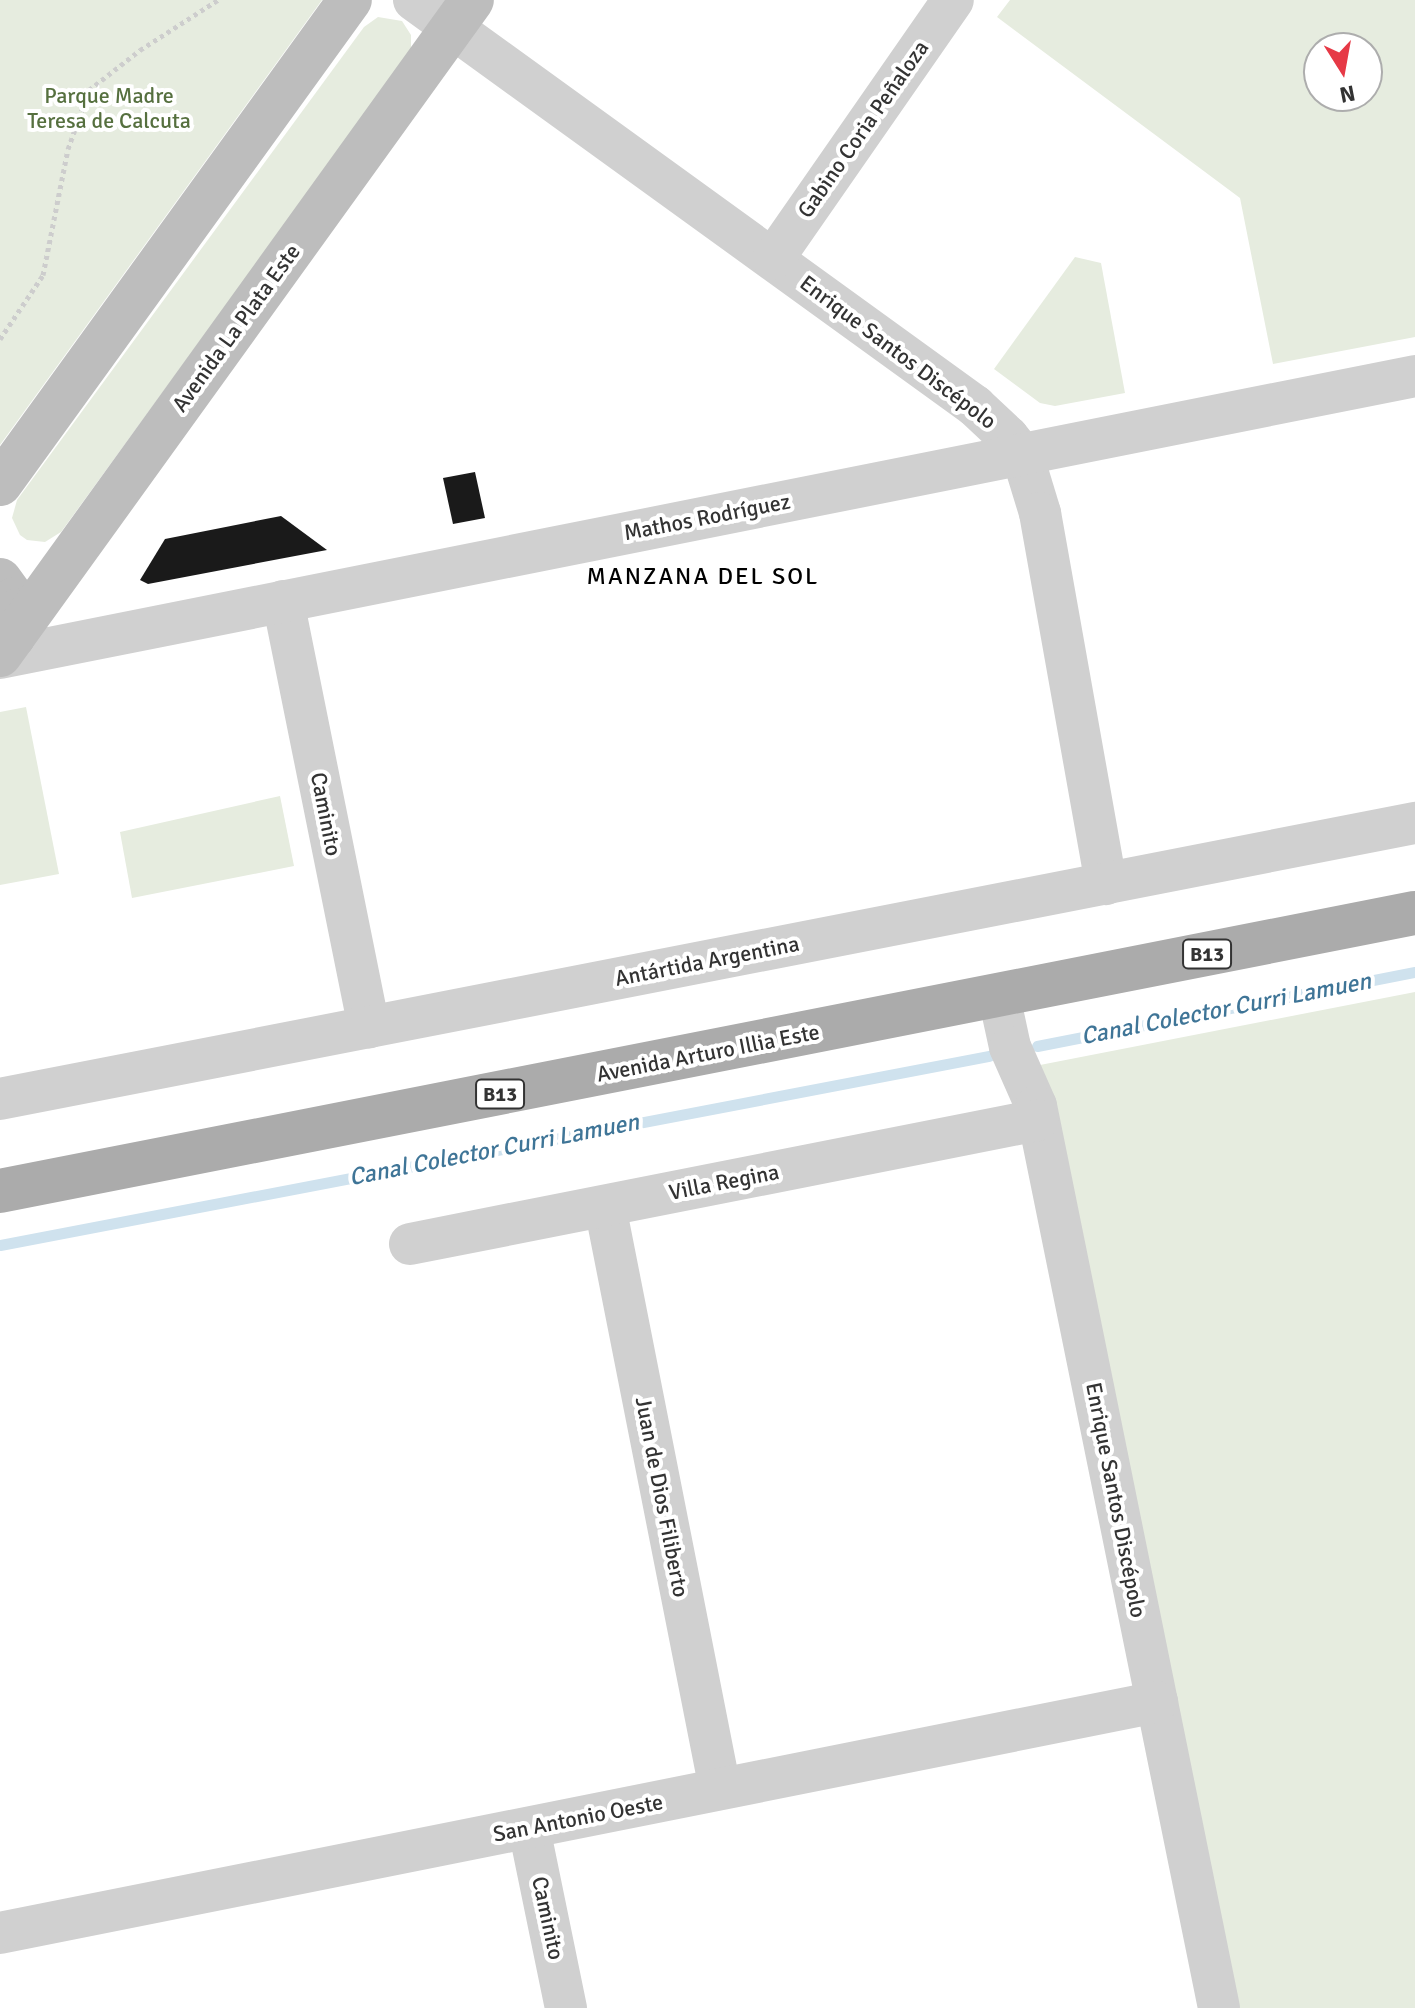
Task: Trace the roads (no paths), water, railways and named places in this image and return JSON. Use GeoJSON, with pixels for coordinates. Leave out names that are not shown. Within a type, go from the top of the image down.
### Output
{"type":"FeatureCollection","features":[{"type":"Feature","properties":{"kind":"main road"},"geometry":{"type":"LineString","coordinates":[[0,484],[350,0]]}},
{"type":"Feature","properties":{"kind":"main road","name":"Avenida La Plata Este"},"geometry":{"type":"LineString","coordinates":[[4,650],[462,14]]}},
{"type":"Feature","properties":{"kind":"main road"},"geometry":{"type":"LineString","coordinates":[[0,580],[14,599],[17,610],[4,650]]}},
{"type":"Feature","properties":{"kind":"main road","name":"Avenida Arturo Illia Este"},"geometry":{"type":"LineString","coordinates":[[0,1191],[1415,913]]}},
{"type":"Feature","properties":{"kind":"street","name":"Enrique Santos Discépolo"},"geometry":{"type":"LineString","coordinates":[[414,0],[462,14],[773,259],[975,406],[995,422],[1022,454],[1040,513],[1106,884]]}},
{"type":"Feature","properties":{"kind":"street","name":"Gabino Coria Peñaloza"},"geometry":{"type":"LineString","coordinates":[[773,259],[953,0]]}},
{"type":"Feature","properties":{"kind":"street","name":"Mathos Rodríguez"},"geometry":{"type":"LineString","coordinates":[[4,650],[283,601],[1415,376]]}},
{"type":"Feature","properties":{"kind":"street","name":"Caminito"},"geometry":{"type":"LineString","coordinates":[[283,601],[369,1027]]}},
{"type":"Feature","properties":{"kind":"street","name":"Antártida Argentina"},"geometry":{"type":"LineString","coordinates":[[0,1099],[1415,823]]}},
{"type":"Feature","properties":{"kind":"street","name":"Enrique Santos Discépolo"},"geometry":{"type":"LineString","coordinates":[[999,996],[1010,1047],[1030,1089],[1038,1120],[1219,2008]]}},
{"type":"Feature","properties":{"kind":"street","name":"Villa Regina"},"geometry":{"type":"LineString","coordinates":[[410,1244],[1038,1120]]}},
{"type":"Feature","properties":{"kind":"street","name":"Juan de Dios Filiberto"},"geometry":{"type":"LineString","coordinates":[[605,1206],[720,1789]]}},
{"type":"Feature","properties":{"kind":"street","name":"San Antonio Oeste"},"geometry":{"type":"LineString","coordinates":[[0,1933],[1157,1702]]}},
{"type":"Feature","properties":{"kind":"street","name":"Caminito"},"geometry":{"type":"LineString","coordinates":[[529,1828],[566,2008]]}},
{"type":"Feature","properties":{"kind":"waterway","name":"Canal Colector Curri Lamuen"},"geometry":{"type":"LineString","coordinates":[[1037,1046],[1415,972]]}},
{"type":"Feature","properties":{"kind":"waterway","name":"Canal Colector Curri Lamuen"},"geometry":{"type":"LineString","coordinates":[[0,1245],[989,1056]]}},
{"type":"Feature","properties":{"kind":"district","name":"MANZANA DEL SOL"},"geometry":{"type":"Point","coordinates":[703,577]}},
{"type":"Feature","properties":{"kind":"park label","name":"Parque Madre Teresa de Calcuta"},"geometry":{"type":"Point","coordinates":[109,108]}}]}
